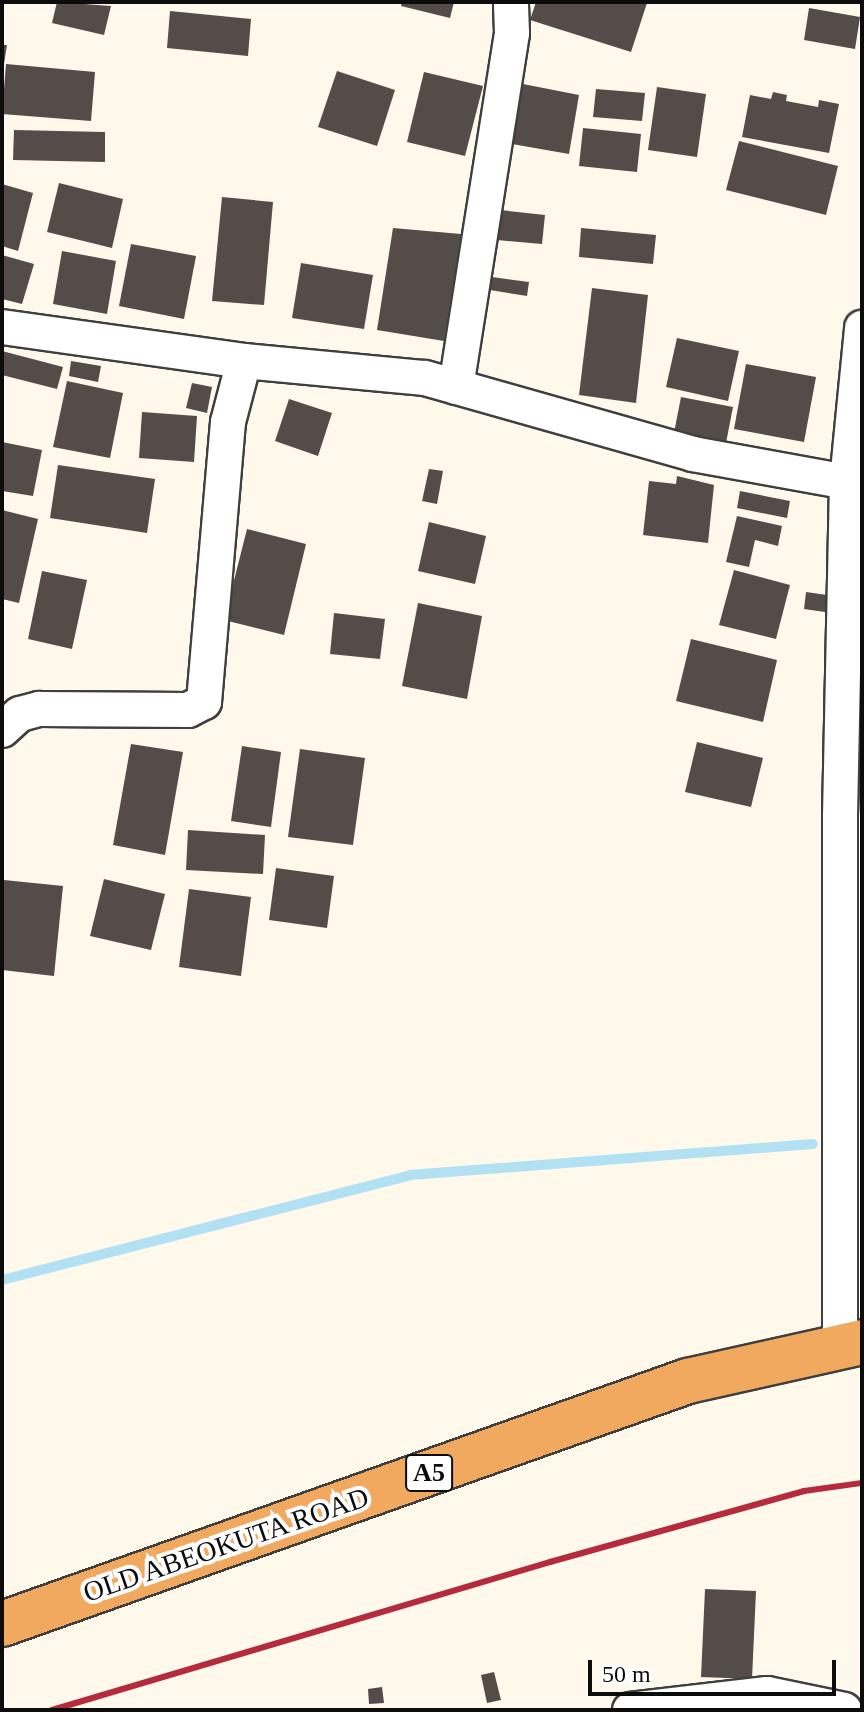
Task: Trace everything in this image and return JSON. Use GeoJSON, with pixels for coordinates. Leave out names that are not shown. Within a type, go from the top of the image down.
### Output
{"type":"FeatureCollection","features":[{"type":"Feature","properties":{"kind":"highway","name":"OLD ABEOKUTA ROAD"},"geometry":{"type":"LineString","coordinates":[[2,1624],[688,1381],[851,1343]]}},
{"type":"Feature","properties":{"kind":"street"},"geometry":{"type":"LineString","coordinates":[[456,387],[512,33],[511,2]]}},
{"type":"Feature","properties":{"kind":"street"},"geometry":{"type":"LineString","coordinates":[[2,327],[244,361],[425,378],[693,454],[847,482]]}},
{"type":"Feature","properties":{"kind":"street"},"geometry":{"type":"LineString","coordinates":[[851,1343],[840,816],[847,482],[862,328]]}},
{"type":"Feature","properties":{"kind":"street"},"geometry":{"type":"LineString","coordinates":[[2,730],[20,714],[39,709],[188,710],[204,702],[228,422],[244,361]]}},
{"type":"Feature","properties":{"kind":"street"},"geometry":{"type":"LineString","coordinates":[[630,1710],[767,1694],[844,1710]]}},
{"type":"Feature","properties":{"kind":"building"},"geometry":{"type":"Polygon","coordinates":[[[57,2],[111,6],[104,35],[52,23],[57,2]]]}},
{"type":"Feature","properties":{"kind":"building"},"geometry":{"type":"Polygon","coordinates":[[[402,2],[454,2],[450,18],[401,6],[402,2]]]}},
{"type":"Feature","properties":{"kind":"building"},"geometry":{"type":"Polygon","coordinates":[[[536,2],[647,3],[631,52],[530,20],[536,2]]]}},
{"type":"Feature","properties":{"kind":"building"},"geometry":{"type":"Polygon","coordinates":[[[809,8],[860,17],[855,49],[804,40],[809,8]]]}},
{"type":"Feature","properties":{"kind":"building"},"geometry":{"type":"Polygon","coordinates":[[[170,11],[251,19],[248,56],[167,48],[170,11]]]}},
{"type":"Feature","properties":{"kind":"building"},"geometry":{"type":"Polygon","coordinates":[[[2,45],[7,45],[4,64],[2,64],[2,45]]]}},
{"type":"Feature","properties":{"kind":"building"},"geometry":{"type":"Polygon","coordinates":[[[6,64],[95,72],[91,121],[2,114],[6,64]]]}},
{"type":"Feature","properties":{"kind":"building"},"geometry":{"type":"Polygon","coordinates":[[[337,71],[395,90],[377,146],[318,127],[337,71]]]}},
{"type":"Feature","properties":{"kind":"building"},"geometry":{"type":"Polygon","coordinates":[[[424,72],[483,86],[465,156],[407,142],[424,72]]]}},
{"type":"Feature","properties":{"kind":"building"},"geometry":{"type":"Polygon","coordinates":[[[523,84],[579,95],[569,154],[512,144],[523,84]]]}},
{"type":"Feature","properties":{"kind":"building"},"geometry":{"type":"Polygon","coordinates":[[[657,87],[706,94],[697,157],[648,150],[657,87]]]}},
{"type":"Feature","properties":{"kind":"building"},"geometry":{"type":"Polygon","coordinates":[[[596,89],[645,93],[642,121],[593,117],[596,89]]]}},
{"type":"Feature","properties":{"kind":"building"},"geometry":{"type":"Polygon","coordinates":[[[773,92],[787,95],[786,101],[818,107],[819,100],[839,104],[829,153],[742,137],[750,95],[771,99],[773,92]]]}},
{"type":"Feature","properties":{"kind":"building"},"geometry":{"type":"Polygon","coordinates":[[[583,128],[641,134],[637,172],[579,166],[583,128]]]}},
{"type":"Feature","properties":{"kind":"building"},"geometry":{"type":"Polygon","coordinates":[[[14,130],[105,132],[105,162],[13,160],[14,130]]]}},
{"type":"Feature","properties":{"kind":"building"},"geometry":{"type":"Polygon","coordinates":[[[739,141],[838,166],[826,215],[726,190],[739,141]]]}},
{"type":"Feature","properties":{"kind":"building"},"geometry":{"type":"Polygon","coordinates":[[[59,183],[123,199],[112,248],[47,232],[59,183]]]}},
{"type":"Feature","properties":{"kind":"building"},"geometry":{"type":"Polygon","coordinates":[[[2,184],[33,193],[18,251],[2,246],[2,184]]]}},
{"type":"Feature","properties":{"kind":"building"},"geometry":{"type":"Polygon","coordinates":[[[222,197],[273,202],[264,305],[212,301],[222,197]]]}},
{"type":"Feature","properties":{"kind":"building"},"geometry":{"type":"Polygon","coordinates":[[[500,210],[545,215],[542,244],[497,240],[500,210]]]}},
{"type":"Feature","properties":{"kind":"building"},"geometry":{"type":"Polygon","coordinates":[[[393,228],[461,234],[444,341],[377,330],[393,228]]]}},
{"type":"Feature","properties":{"kind":"building"},"geometry":{"type":"Polygon","coordinates":[[[581,228],[656,235],[653,264],[579,257],[581,228]]]}},
{"type":"Feature","properties":{"kind":"building"},"geometry":{"type":"Polygon","coordinates":[[[131,244],[196,256],[184,319],[119,306],[131,244]]]}},
{"type":"Feature","properties":{"kind":"building"},"geometry":{"type":"Polygon","coordinates":[[[62,251],[116,261],[107,314],[53,304],[62,251]]]}},
{"type":"Feature","properties":{"kind":"building"},"geometry":{"type":"Polygon","coordinates":[[[2,255],[34,264],[22,304],[2,299],[2,255]]]}},
{"type":"Feature","properties":{"kind":"building"},"geometry":{"type":"Polygon","coordinates":[[[301,263],[373,275],[364,329],[292,318],[301,263]]]}},
{"type":"Feature","properties":{"kind":"building"},"geometry":{"type":"Polygon","coordinates":[[[492,277],[529,282],[527,296],[490,290],[492,277]]]}},
{"type":"Feature","properties":{"kind":"building"},"geometry":{"type":"Polygon","coordinates":[[[592,288],[648,295],[636,403],[579,395],[592,288]]]}},
{"type":"Feature","properties":{"kind":"building"},"geometry":{"type":"Polygon","coordinates":[[[677,338],[739,351],[728,401],[666,387],[677,338]]]}},
{"type":"Feature","properties":{"kind":"building"},"geometry":{"type":"Polygon","coordinates":[[[2,351],[63,367],[57,389],[2,375],[2,351]]]}},
{"type":"Feature","properties":{"kind":"building"},"geometry":{"type":"Polygon","coordinates":[[[71,361],[101,366],[98,382],[69,376],[71,361]]]}},
{"type":"Feature","properties":{"kind":"building"},"geometry":{"type":"Polygon","coordinates":[[[746,364],[816,377],[804,442],[734,429],[746,364]]]}},
{"type":"Feature","properties":{"kind":"building"},"geometry":{"type":"Polygon","coordinates":[[[67,381],[123,393],[110,458],[53,447],[67,381]]]}},
{"type":"Feature","properties":{"kind":"building"},"geometry":{"type":"Polygon","coordinates":[[[192,383],[212,387],[207,413],[186,408],[192,383]]]}},
{"type":"Feature","properties":{"kind":"building"},"geometry":{"type":"Polygon","coordinates":[[[681,397],[733,407],[725,448],[673,438],[681,397]]]}},
{"type":"Feature","properties":{"kind":"building"},"geometry":{"type":"Polygon","coordinates":[[[289,399],[332,413],[318,456],[275,441],[289,399]]]}},
{"type":"Feature","properties":{"kind":"building"},"geometry":{"type":"Polygon","coordinates":[[[142,412],[197,416],[194,462],[139,458],[142,412]]]}},
{"type":"Feature","properties":{"kind":"building"},"geometry":{"type":"Polygon","coordinates":[[[2,442],[42,450],[33,496],[2,491],[2,442]]]}},
{"type":"Feature","properties":{"kind":"building"},"geometry":{"type":"Polygon","coordinates":[[[58,465],[155,479],[147,533],[50,518],[58,465]]]}},
{"type":"Feature","properties":{"kind":"building"},"geometry":{"type":"Polygon","coordinates":[[[429,469],[443,471],[437,504],[422,501],[429,469]]]}},
{"type":"Feature","properties":{"kind":"building"},"geometry":{"type":"Polygon","coordinates":[[[677,476],[714,485],[708,543],[643,535],[649,481],[676,484],[677,476]]]}},
{"type":"Feature","properties":{"kind":"building"},"geometry":{"type":"Polygon","coordinates":[[[740,491],[790,501],[787,518],[737,508],[740,491]]]}},
{"type":"Feature","properties":{"kind":"building"},"geometry":{"type":"Polygon","coordinates":[[[2,510],[38,519],[19,603],[2,599],[2,510]]]}},
{"type":"Feature","properties":{"kind":"building"},"geometry":{"type":"Polygon","coordinates":[[[737,516],[782,526],[778,546],[755,540],[749,567],[726,562],[737,516]]]}},
{"type":"Feature","properties":{"kind":"building"},"geometry":{"type":"Polygon","coordinates":[[[429,522],[486,536],[475,584],[418,571],[429,522]]]}},
{"type":"Feature","properties":{"kind":"building"},"geometry":{"type":"Polygon","coordinates":[[[247,529],[306,544],[284,635],[224,620],[247,529]]]}},
{"type":"Feature","properties":{"kind":"building"},"geometry":{"type":"Polygon","coordinates":[[[734,570],[790,585],[776,639],[719,625],[734,570]]]}},
{"type":"Feature","properties":{"kind":"building"},"geometry":{"type":"Polygon","coordinates":[[[42,571],[87,580],[72,649],[28,639],[42,571]]]}},
{"type":"Feature","properties":{"kind":"building"},"geometry":{"type":"Polygon","coordinates":[[[806,592],[827,595],[825,612],[804,609],[806,592]]]}},
{"type":"Feature","properties":{"kind":"building"},"geometry":{"type":"Polygon","coordinates":[[[418,603],[482,616],[467,699],[402,686],[418,603]]]}},
{"type":"Feature","properties":{"kind":"building"},"geometry":{"type":"Polygon","coordinates":[[[334,613],[385,619],[380,659],[330,654],[334,613]]]}},
{"type":"Feature","properties":{"kind":"building"},"geometry":{"type":"Polygon","coordinates":[[[691,639],[777,660],[763,722],[676,701],[691,639]]]}},
{"type":"Feature","properties":{"kind":"building"},"geometry":{"type":"Polygon","coordinates":[[[697,742],[763,758],[751,807],[685,792],[697,742]]]}},
{"type":"Feature","properties":{"kind":"building"},"geometry":{"type":"Polygon","coordinates":[[[131,744],[183,752],[165,855],[113,845],[131,744]]]}},
{"type":"Feature","properties":{"kind":"building"},"geometry":{"type":"Polygon","coordinates":[[[242,746],[281,752],[271,827],[231,821],[242,746]]]}},
{"type":"Feature","properties":{"kind":"building"},"geometry":{"type":"Polygon","coordinates":[[[300,749],[365,758],[353,845],[288,837],[300,749]]]}},
{"type":"Feature","properties":{"kind":"building"},"geometry":{"type":"Polygon","coordinates":[[[188,830],[265,835],[263,874],[186,870],[188,830]]]}},
{"type":"Feature","properties":{"kind":"building"},"geometry":{"type":"Polygon","coordinates":[[[276,868],[334,876],[327,928],[269,920],[276,868]]]}},
{"type":"Feature","properties":{"kind":"building"},"geometry":{"type":"Polygon","coordinates":[[[104,879],[165,894],[151,950],[90,936],[104,879]]]}},
{"type":"Feature","properties":{"kind":"building"},"geometry":{"type":"Polygon","coordinates":[[[4,880],[63,886],[54,976],[2,970],[4,880]]]}},
{"type":"Feature","properties":{"kind":"building"},"geometry":{"type":"Polygon","coordinates":[[[189,889],[251,897],[241,976],[179,967],[189,889]]]}},
{"type":"Feature","properties":{"kind":"building"},"geometry":{"type":"Polygon","coordinates":[[[705,1589],[756,1591],[752,1679],[701,1677],[705,1589]]]}},
{"type":"Feature","properties":{"kind":"building"},"geometry":{"type":"Polygon","coordinates":[[[494,1672],[501,1700],[487,1703],[481,1675],[494,1672]]]}},
{"type":"Feature","properties":{"kind":"building"},"geometry":{"type":"Polygon","coordinates":[[[382,1687],[384,1703],[369,1704],[368,1689],[382,1687]]]}},
{"type":"Feature","properties":{"kind":"waterway"},"geometry":{"type":"LineString","coordinates":[[2,1280],[410,1175],[813,1144]]}},
{"type":"Feature","properties":{"kind":"railway"},"geometry":{"type":"LineString","coordinates":[[52,1710],[550,1562],[804,1491],[862,1483]]}}]}
